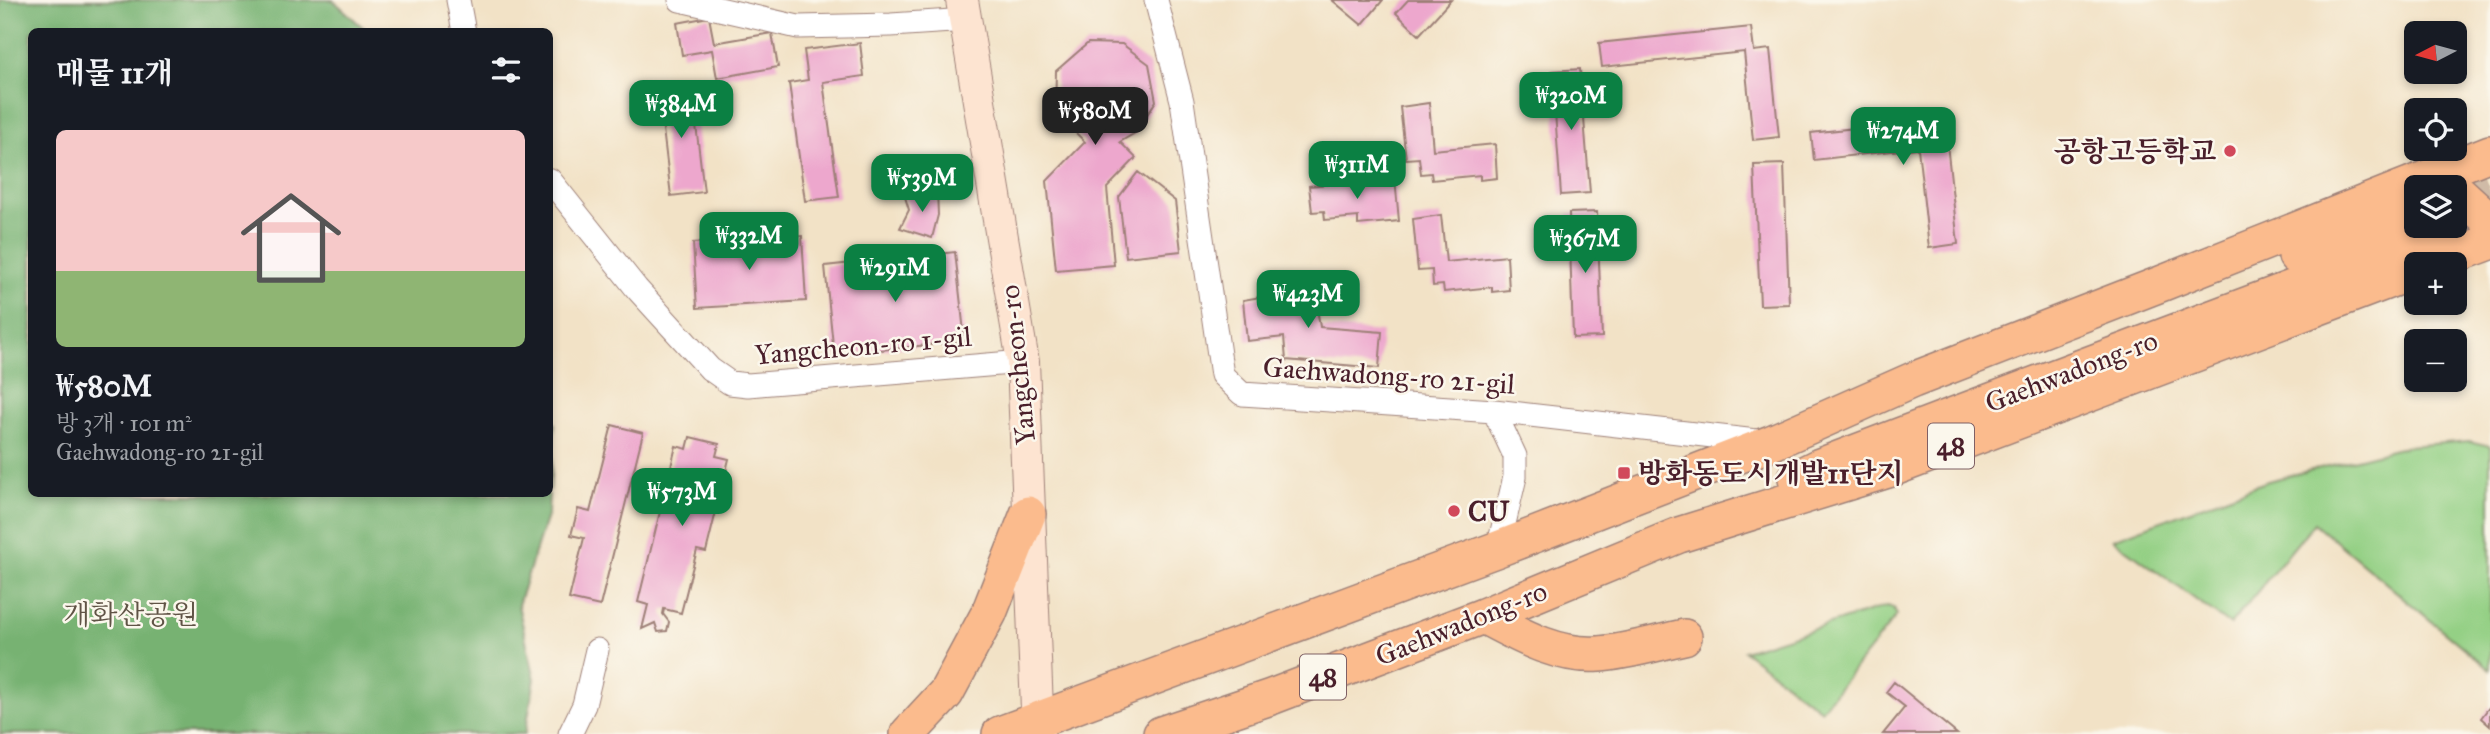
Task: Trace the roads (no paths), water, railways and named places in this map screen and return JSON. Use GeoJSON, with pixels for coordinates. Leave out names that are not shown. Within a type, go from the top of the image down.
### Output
{"type":"FeatureCollection","features":[{"type":"Feature","properties":{"kind":"main road","name":"Yangcheon-ro"},"geometry":{"type":"LineString","coordinates":[[965,10],[1023,362],[1037,727]]}},
{"type":"Feature","properties":{"kind":"main road","name":"Gaehwadong-ro"},"geometry":{"type":"LineString","coordinates":[[2467,179],[2490,153]]}},
{"type":"Feature","properties":{"kind":"main road"},"geometry":{"type":"LineString","coordinates":[[2467,219],[2490,221]]}},
{"type":"Feature","properties":{"kind":"main road","name":"Gaehwadong-ro"},"geometry":{"type":"LineString","coordinates":[[1000,734],[1037,727],[1499,549],[1771,443],[1913,380],[2404,226]]}},
{"type":"Feature","properties":{"kind":"main road","name":"Gaehwadong-ro"},"geometry":{"type":"LineString","coordinates":[[1161,734],[1271,697],[1483,616],[1679,535],[1820,466],[2404,229]]}},
{"type":"Feature","properties":{"kind":"main road","name":"Gaehwadong-ro"},"geometry":{"type":"LineString","coordinates":[[2467,232],[2490,242]]}},
{"type":"Feature","properties":{"kind":"main road"},"geometry":{"type":"LineString","coordinates":[[908,734],[946,693],[989,613],[1028,514]]}},
{"type":"Feature","properties":{"kind":"main road"},"geometry":{"type":"LineString","coordinates":[[1483,616],[1552,649],[1577,653],[1600,654],[1684,637]]}},
{"type":"Feature","properties":{"kind":"main road"},"geometry":{"type":"LineString","coordinates":[[1211,734],[1271,697]]}},
{"type":"Feature","properties":{"kind":"street"},"geometry":{"type":"LineString","coordinates":[[458,0],[463,28]]}},
{"type":"Feature","properties":{"kind":"street"},"geometry":{"type":"LineString","coordinates":[[680,0],[798,27],[891,26],[965,10]]}},
{"type":"Feature","properties":{"kind":"street","name":"Gaehwadong-ro 21-gil"},"geometry":{"type":"LineString","coordinates":[[1156,0],[1182,101],[1222,375],[1242,394],[1494,411],[1771,443]]}},
{"type":"Feature","properties":{"kind":"street","name":"Yangcheon-ro 1-gil"},"geometry":{"type":"LineString","coordinates":[[553,184],[637,289],[710,369],[730,383],[748,386],[1023,362]]}},
{"type":"Feature","properties":{"kind":"street","name":"Gaehwadong-ro"},"geometry":{"type":"LineString","coordinates":[[1494,411],[1515,456],[1516,477],[1499,549]]}},
{"type":"Feature","properties":{"kind":"street"},"geometry":{"type":"LineString","coordinates":[[570,734],[584,705],[597,650]]}},
{"type":"Feature","properties":{"kind":"tunnel"},"geometry":{"type":"LineString","coordinates":[[2467,191],[2490,182]]}},
{"type":"Feature","properties":{"kind":"tunnel"},"geometry":{"type":"LineString","coordinates":[[2467,221],[2490,212]]}},
{"type":"Feature","properties":{"kind":"place","name":"공항고등학교"},"geometry":{"type":"Point","coordinates":[2230,151]}},
{"type":"Feature","properties":{"kind":"place","name":"방화동도시개발11단지"},"geometry":{"type":"Point","coordinates":[1624,473]}},
{"type":"Feature","properties":{"kind":"place","name":"CU"},"geometry":{"type":"Point","coordinates":[1454,511]}},
{"type":"Feature","properties":{"kind":"park label","name":"개화산공원"},"geometry":{"type":"Point","coordinates":[131,614]}}]}
